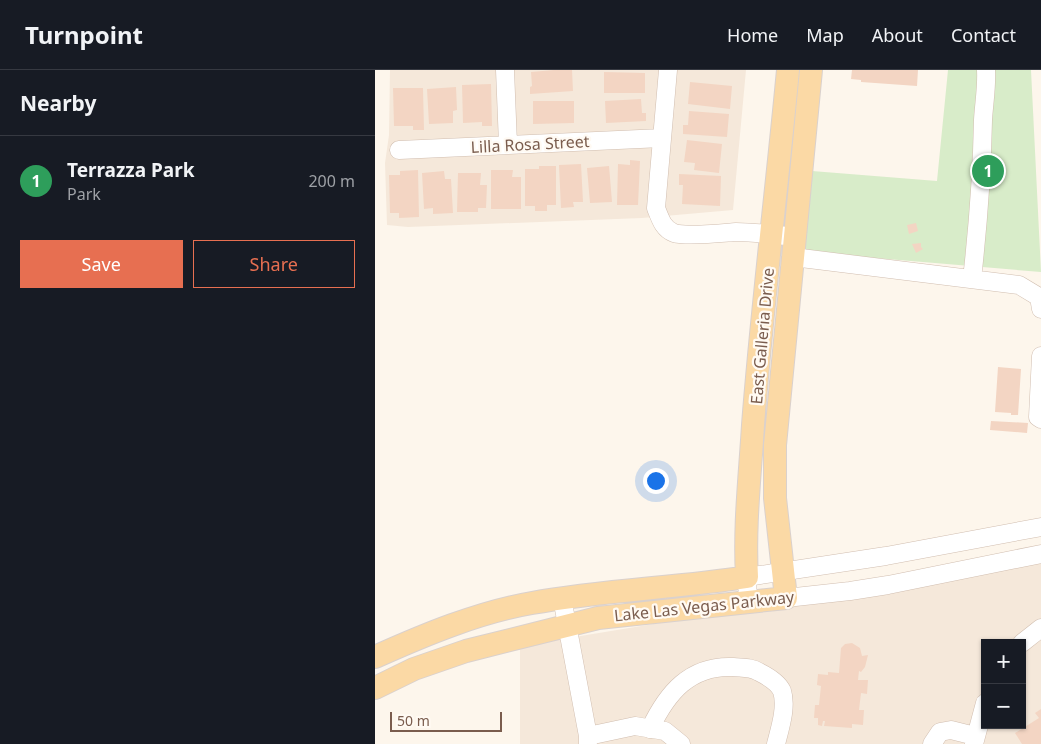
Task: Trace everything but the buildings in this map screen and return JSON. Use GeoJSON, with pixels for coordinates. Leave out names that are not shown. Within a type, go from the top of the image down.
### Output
{"type":"FeatureCollection","features":[{"type":"Feature","properties":{"kind":"main road","name":"East Galleria Drive"},"geometry":{"type":"LineString","coordinates":[[747,577],[748,501],[756,387],[788,70]]}},
{"type":"Feature","properties":{"kind":"main road","name":"East Galleria Drive"},"geometry":{"type":"LineString","coordinates":[[785,598],[775,498],[775,445],[811,70]]}},
{"type":"Feature","properties":{"kind":"main road"},"geometry":{"type":"LineString","coordinates":[[780,148],[803,151]]}},
{"type":"Feature","properties":{"kind":"main road"},"geometry":{"type":"LineString","coordinates":[[770,245],[794,247]]}},
{"type":"Feature","properties":{"kind":"main road"},"geometry":{"type":"LineString","coordinates":[[764,310],[787,312]]}},
{"type":"Feature","properties":{"kind":"main road","name":"Lake Las Vegas Parkway"},"geometry":{"type":"LineString","coordinates":[[375,657],[461,622],[531,603],[626,590],[747,577]]}},
{"type":"Feature","properties":{"kind":"main road","name":"Lake Las Vegas Parkway"},"geometry":{"type":"LineString","coordinates":[[375,688],[414,669],[466,651],[598,618],[785,598]]}},
{"type":"Feature","properties":{"kind":"street"},"geometry":{"type":"LineString","coordinates":[[505,70],[509,144]]}},
{"type":"Feature","properties":{"kind":"street"},"geometry":{"type":"LineString","coordinates":[[668,70],[656,208],[665,228],[673,233],[686,235],[739,232],[770,245]]}},
{"type":"Feature","properties":{"kind":"street"},"geometry":{"type":"LineString","coordinates":[[972,279],[983,169],[983,118],[987,91],[987,70]]}},
{"type":"Feature","properties":{"kind":"street","name":"Lilla Rosa Street"},"geometry":{"type":"LineString","coordinates":[[399,150],[662,138]]}},
{"type":"Feature","properties":{"kind":"street"},"geometry":{"type":"LineString","coordinates":[[794,247],[972,279],[1019,285],[1039,297],[1041,309]]}},
{"type":"Feature","properties":{"kind":"street"},"geometry":{"type":"LineString","coordinates":[[1041,356],[1038,417],[1041,419]]}},
{"type":"Feature","properties":{"kind":"street","name":"Lake Las Vegas Parkway"},"geometry":{"type":"LineString","coordinates":[[747,577],[886,556],[1041,527]]}},
{"type":"Feature","properties":{"kind":"street","name":"Lake Las Vegas Parkway"},"geometry":{"type":"LineString","coordinates":[[785,598],[887,586],[1041,554]]}},
{"type":"Feature","properties":{"kind":"street","name":"East Galleria Drive"},"geometry":{"type":"LineString","coordinates":[[747,577],[748,602]]}},
{"type":"Feature","properties":{"kind":"street"},"geometry":{"type":"LineString","coordinates":[[562,598],[588,740],[635,726],[665,731],[681,744]]}},
{"type":"Feature","properties":{"kind":"street"},"geometry":{"type":"LineString","coordinates":[[1026,640],[1041,628]]}},
{"type":"Feature","properties":{"kind":"street"},"geometry":{"type":"LineString","coordinates":[[650,729],[659,710],[673,691],[689,678],[706,670],[726,667],[752,668],[770,678],[781,689],[784,702],[776,744]]}},
{"type":"Feature","properties":{"kind":"street"},"geometry":{"type":"LineString","coordinates":[[932,744],[940,732],[951,730],[974,740],[981,716]]}},
{"type":"Feature","properties":{"kind":"shaded area"},"geometry":{"type":"Polygon","coordinates":[[[390,70],[746,70],[733,210],[642,218],[408,227],[387,225],[385,163],[389,135],[390,70]]]}},
{"type":"Feature","properties":{"kind":"shaded area"},"geometry":{"type":"Polygon","coordinates":[[[1041,560],[1041,744],[520,744],[520,646],[1041,560]]]}},
{"type":"Feature","properties":{"kind":"green space"},"geometry":{"type":"Polygon","coordinates":[[[948,70],[1031,70],[1041,272],[804,252],[812,171],[937,181],[948,70]]]}},
{"type":"Feature","properties":{"kind":"place","name":"Terrazza Park"},"geometry":{"type":"Point","coordinates":[988,171]}}]}
